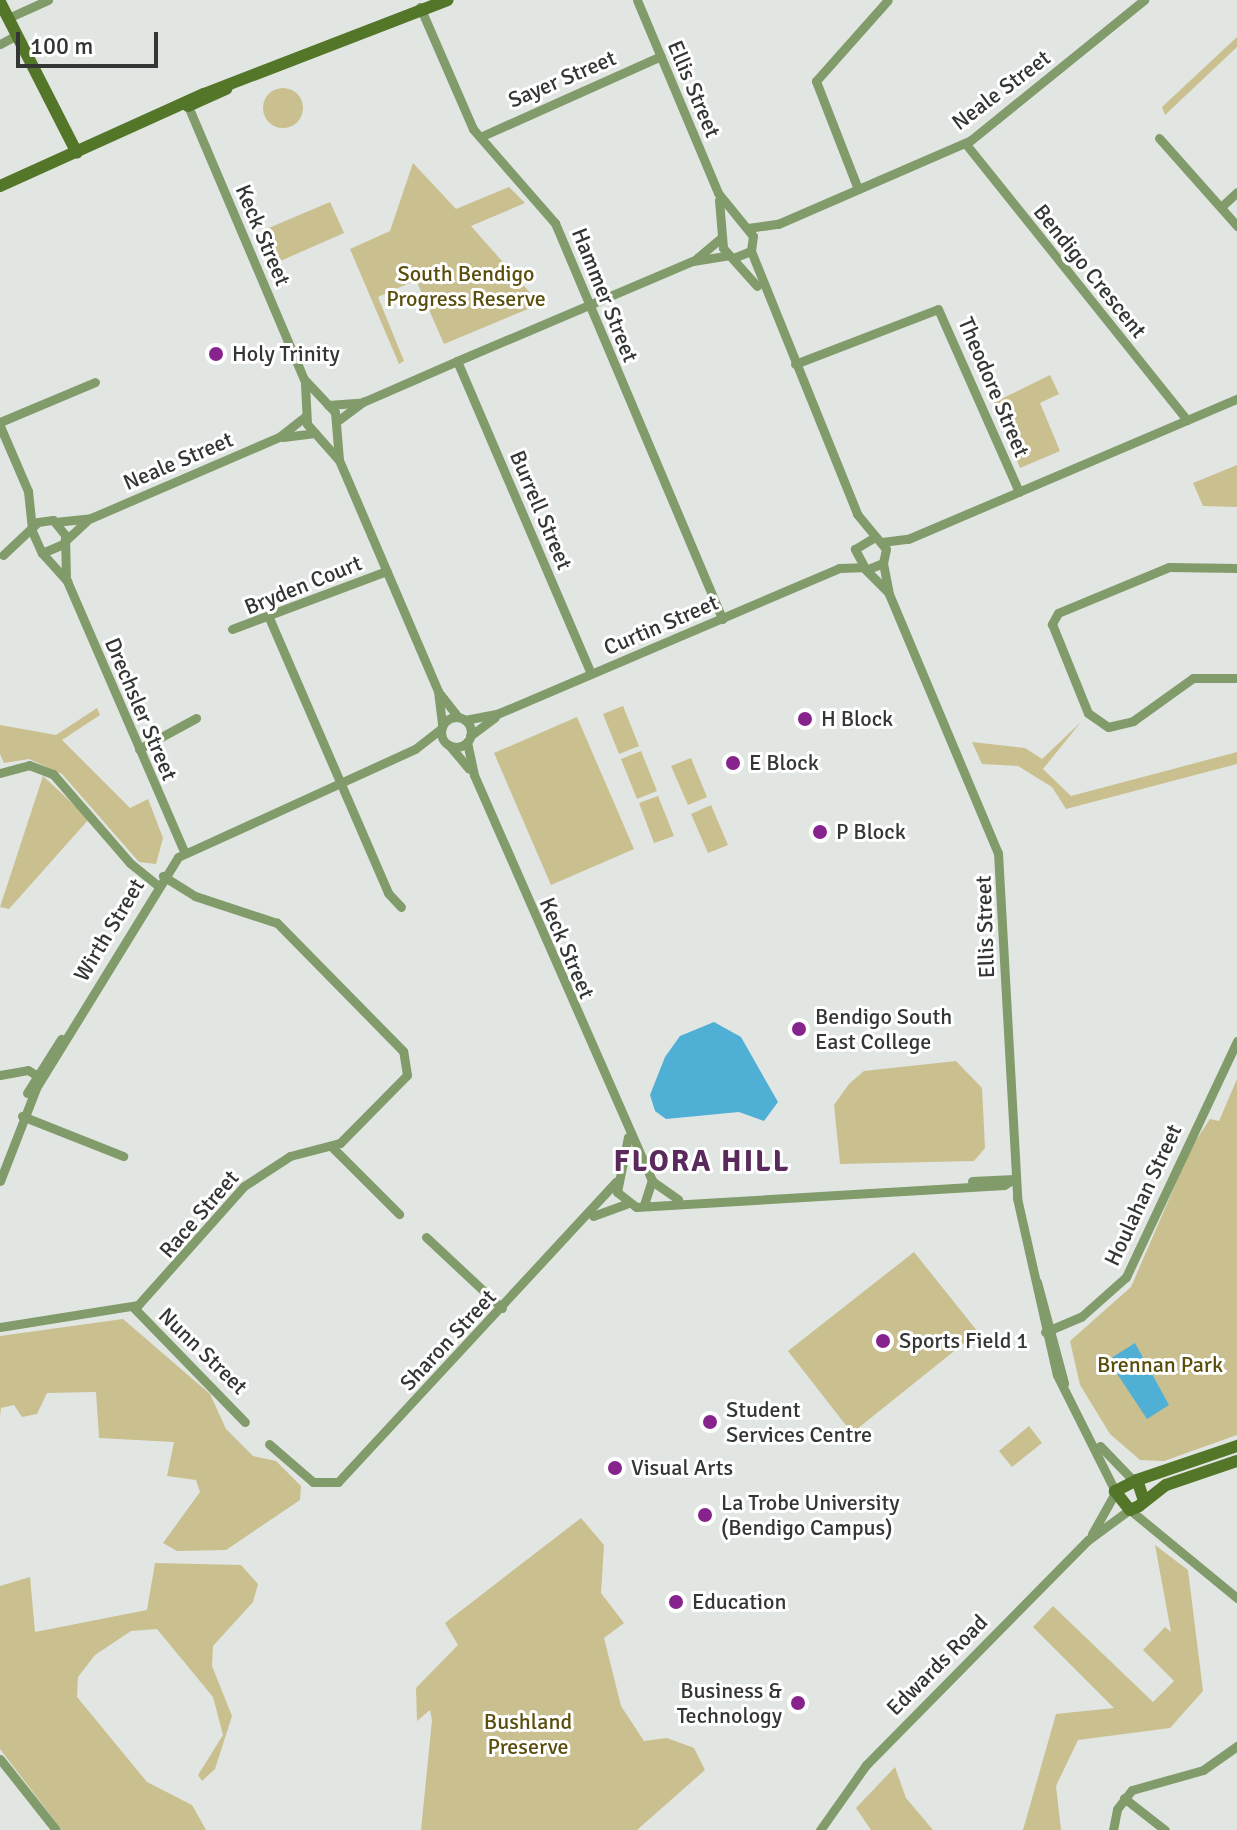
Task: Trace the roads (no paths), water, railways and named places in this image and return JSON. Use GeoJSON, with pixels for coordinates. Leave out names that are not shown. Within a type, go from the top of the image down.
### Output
{"type":"FeatureCollection","features":[{"type":"Feature","properties":{"kind":"street"},"geometry":{"type":"LineString","coordinates":[[8,18],[48,0]]}},
{"type":"Feature","properties":{"kind":"street"},"geometry":{"type":"LineString","coordinates":[[0,186],[423,4],[448,0]]}},
{"type":"Feature","properties":{"kind":"street","name":"Ellis Street"},"geometry":{"type":"LineString","coordinates":[[637,0],[718,193],[744,226],[752,248]]}},
{"type":"Feature","properties":{"kind":"street"},"geometry":{"type":"LineString","coordinates":[[858,189],[816,81],[888,0]]}},
{"type":"Feature","properties":{"kind":"street","name":"Neale Street"},"geometry":{"type":"LineString","coordinates":[[752,248],[778,224],[965,143],[1144,0]]}},
{"type":"Feature","properties":{"kind":"street"},"geometry":{"type":"LineString","coordinates":[[0,2],[77,153]]}},
{"type":"Feature","properties":{"kind":"street","name":"Hammer Street"},"geometry":{"type":"LineString","coordinates":[[423,4],[480,137],[555,223],[722,619]]}},
{"type":"Feature","properties":{"kind":"street"},"geometry":{"type":"LineString","coordinates":[[0,44],[17,35]]}},
{"type":"Feature","properties":{"kind":"street","name":"Sayer Street"},"geometry":{"type":"LineString","coordinates":[[480,137],[661,56]]}},
{"type":"Feature","properties":{"kind":"street","name":"Keck Street"},"geometry":{"type":"LineString","coordinates":[[188,106],[304,379],[327,404],[336,422]]}},
{"type":"Feature","properties":{"kind":"street"},"geometry":{"type":"LineString","coordinates":[[1159,138],[1237,226]]}},
{"type":"Feature","properties":{"kind":"street","name":"Bendigo Crescent"},"geometry":{"type":"LineString","coordinates":[[965,143],[1187,420]]}},
{"type":"Feature","properties":{"kind":"street"},"geometry":{"type":"LineString","coordinates":[[1221,207],[1237,192]]}},
{"type":"Feature","properties":{"kind":"street","name":"Ellis Street"},"geometry":{"type":"LineString","coordinates":[[718,193],[722,235],[732,256]]}},
{"type":"Feature","properties":{"kind":"street","name":"Neale Street"},"geometry":{"type":"LineString","coordinates":[[722,235],[744,226],[778,224]]}},
{"type":"Feature","properties":{"kind":"street"},"geometry":{"type":"LineString","coordinates":[[693,261],[722,235]]}},
{"type":"Feature","properties":{"kind":"street"},"geometry":{"type":"LineString","coordinates":[[317,433],[363,402],[457,361],[693,261],[732,256],[752,248],[764,294],[857,514],[877,540]]}},
{"type":"Feature","properties":{"kind":"street"},"geometry":{"type":"LineString","coordinates":[[732,256],[764,294]]}},
{"type":"Feature","properties":{"kind":"street","name":"Theodore Street"},"geometry":{"type":"LineString","coordinates":[[795,364],[935,307],[1019,492]]}},
{"type":"Feature","properties":{"kind":"street","name":"Burrell Street"},"geometry":{"type":"LineString","coordinates":[[457,361],[591,674]]}},
{"type":"Feature","properties":{"kind":"street","name":"Keck Street"},"geometry":{"type":"LineString","coordinates":[[304,379],[306,415]]}},
{"type":"Feature","properties":{"kind":"street"},"geometry":{"type":"LineString","coordinates":[[1,556],[40,552],[32,530],[28,491],[0,424],[95,382]]}},
{"type":"Feature","properties":{"kind":"street"},"geometry":{"type":"LineString","coordinates":[[885,560],[908,539],[1237,399]]}},
{"type":"Feature","properties":{"kind":"street"},"geometry":{"type":"LineString","coordinates":[[327,404],[363,402]]}},
{"type":"Feature","properties":{"kind":"street","name":"Neale Street"},"geometry":{"type":"LineString","coordinates":[[32,530],[54,521],[91,518],[279,437],[306,415],[327,404]]}},
{"type":"Feature","properties":{"kind":"street"},"geometry":{"type":"LineString","coordinates":[[306,415],[339,460],[438,691],[462,719]]}},
{"type":"Feature","properties":{"kind":"street"},"geometry":{"type":"LineString","coordinates":[[336,422],[339,460]]}},
{"type":"Feature","properties":{"kind":"street","name":"Neale Street"},"geometry":{"type":"LineString","coordinates":[[279,437],[317,433]]}},
{"type":"Feature","properties":{"kind":"street"},"geometry":{"type":"LineString","coordinates":[[28,491],[54,521]]}},
{"type":"Feature","properties":{"kind":"street"},"geometry":{"type":"LineString","coordinates":[[857,514],[856,547],[864,568]]}},
{"type":"Feature","properties":{"kind":"street","name":"Neale Street"},"geometry":{"type":"LineString","coordinates":[[40,552],[63,544],[91,518]]}},
{"type":"Feature","properties":{"kind":"street","name":"Drechsler Street"},"geometry":{"type":"LineString","coordinates":[[54,521],[63,544],[67,581],[184,851]]}},
{"type":"Feature","properties":{"kind":"street"},"geometry":{"type":"LineString","coordinates":[[1,556],[32,530]]}},
{"type":"Feature","properties":{"kind":"street"},"geometry":{"type":"LineString","coordinates":[[856,547],[877,540],[908,539]]}},
{"type":"Feature","properties":{"kind":"street","name":"Ellis Street"},"geometry":{"type":"LineString","coordinates":[[877,540],[885,560],[889,594],[1000,859],[1014,1179],[1064,1386],[1095,1441],[1115,1492]]}},
{"type":"Feature","properties":{"kind":"street","name":"Curtin Street"},"geometry":{"type":"LineString","coordinates":[[839,568],[856,547]]}},
{"type":"Feature","properties":{"kind":"street","name":"Drechsler Street"},"geometry":{"type":"LineString","coordinates":[[40,552],[67,581]]}},
{"type":"Feature","properties":{"kind":"street","name":"Curtin Street"},"geometry":{"type":"LineString","coordinates":[[442,728],[462,719],[497,714],[839,568],[864,568],[885,560]]}},
{"type":"Feature","properties":{"kind":"street"},"geometry":{"type":"LineString","coordinates":[[1237,568],[1169,567],[1063,610],[1052,624],[1088,713],[1108,727],[1133,721],[1193,678],[1237,678]]}},
{"type":"Feature","properties":{"kind":"street","name":"Ellis Street"},"geometry":{"type":"LineString","coordinates":[[864,568],[889,594]]}},
{"type":"Feature","properties":{"kind":"street","name":"Bryden Court"},"geometry":{"type":"LineString","coordinates":[[232,629],[270,620],[386,571]]}},
{"type":"Feature","properties":{"kind":"street"},"geometry":{"type":"LineString","coordinates":[[270,620],[339,782],[401,907]]}},
{"type":"Feature","properties":{"kind":"street"},"geometry":{"type":"LineString","coordinates":[[184,851],[415,749],[442,728],[438,691]]}},
{"type":"Feature","properties":{"kind":"street","name":"Curtin Street"},"geometry":{"type":"LineString","coordinates":[[468,739],[497,714]]}},
{"type":"Feature","properties":{"kind":"street"},"geometry":{"type":"LineString","coordinates":[[139,749],[196,718]]}},
{"type":"Feature","properties":{"kind":"street","name":"Keck Street"},"geometry":{"type":"LineString","coordinates":[[462,719],[474,775],[628,1134],[650,1178]]}},
{"type":"Feature","properties":{"kind":"street","name":"Keck Street"},"geometry":{"type":"LineString","coordinates":[[442,728],[448,745],[474,775]]}},
{"type":"Feature","properties":{"kind":"street"},"geometry":{"type":"LineString","coordinates":[[415,749],[468,739]]}},
{"type":"Feature","properties":{"kind":"street"},"geometry":{"type":"LineString","coordinates":[[0,773],[29,765],[53,774],[130,863],[195,896],[273,920],[407,1057],[402,1083],[332,1147],[399,1214]]}},
{"type":"Feature","properties":{"kind":"street","name":"Wirth Street"},"geometry":{"type":"LineString","coordinates":[[0,1181],[38,1076],[160,880],[184,851]]}},
{"type":"Feature","properties":{"kind":"street","name":"Houlahan Street"},"geometry":{"type":"LineString","coordinates":[[1049,1331],[1098,1305],[1130,1271],[1237,1041]]}},
{"type":"Feature","properties":{"kind":"street"},"geometry":{"type":"LineString","coordinates":[[0,1075],[38,1076]]}},
{"type":"Feature","properties":{"kind":"street"},"geometry":{"type":"LineString","coordinates":[[22,1116],[123,1156]]}},
{"type":"Feature","properties":{"kind":"street"},"geometry":{"type":"LineString","coordinates":[[628,1134],[620,1177],[626,1204],[969,1182],[1004,1185],[1014,1179]]}},
{"type":"Feature","properties":{"kind":"street","name":"Race Street"},"geometry":{"type":"LineString","coordinates":[[134,1308],[244,1186],[290,1156],[332,1147]]}},
{"type":"Feature","properties":{"kind":"street"},"geometry":{"type":"LineString","coordinates":[[620,1177],[650,1178],[681,1200]]}},
{"type":"Feature","properties":{"kind":"street","name":"Sharon Street"},"geometry":{"type":"LineString","coordinates":[[269,1444],[313,1482],[331,1485],[590,1217],[620,1177]]}},
{"type":"Feature","properties":{"kind":"street"},"geometry":{"type":"LineString","coordinates":[[644,1205],[650,1178]]}},
{"type":"Feature","properties":{"kind":"street","name":"Sharon Street"},"geometry":{"type":"LineString","coordinates":[[590,1217],[626,1204]]}},
{"type":"Feature","properties":{"kind":"street"},"geometry":{"type":"LineString","coordinates":[[426,1237],[502,1308]]}},
{"type":"Feature","properties":{"kind":"street"},"geometry":{"type":"LineString","coordinates":[[0,1327],[134,1308]]}},
{"type":"Feature","properties":{"kind":"street","name":"Nunn Street"},"geometry":{"type":"LineString","coordinates":[[134,1308],[245,1422]]}},
{"type":"Feature","properties":{"kind":"street","name":"Ellis Street"},"geometry":{"type":"LineString","coordinates":[[1095,1441],[1134,1479]]}},
{"type":"Feature","properties":{"kind":"street"},"geometry":{"type":"LineString","coordinates":[[1237,1446],[1134,1479],[1115,1492],[1130,1510],[1237,1598]]}},
{"type":"Feature","properties":{"kind":"street"},"geometry":{"type":"LineString","coordinates":[[1130,1510],[1166,1485],[1237,1461]]}},
{"type":"Feature","properties":{"kind":"street"},"geometry":{"type":"LineString","coordinates":[[1134,1479],[1153,1527]]}},
{"type":"Feature","properties":{"kind":"street","name":"Edwards Road"},"geometry":{"type":"LineString","coordinates":[[1088,1540],[1115,1492]]}},
{"type":"Feature","properties":{"kind":"street","name":"Edwards Road"},"geometry":{"type":"LineString","coordinates":[[822,1829],[860,1771],[1088,1540],[1130,1510]]}},
{"type":"Feature","properties":{"kind":"street"},"geometry":{"type":"LineString","coordinates":[[1113,1830],[1124,1798],[1143,1784],[1210,1767],[1237,1746]]}},
{"type":"Feature","properties":{"kind":"street"},"geometry":{"type":"LineString","coordinates":[[0,1759],[56,1830]]}},
{"type":"Feature","properties":{"kind":"street"},"geometry":{"type":"LineString","coordinates":[[1124,1798],[1165,1830]]}},
{"type":"Feature","properties":{"kind":"water"},"geometry":{"type":"Polygon","coordinates":[[[714,1022],[741,1037],[778,1102],[764,1121],[739,1112],[666,1119],[655,1111],[650,1095],[665,1057],[680,1036],[714,1022]]]}},
{"type":"Feature","properties":{"kind":"water"},"geometry":{"type":"Polygon","coordinates":[[[1135,1343],[1169,1405],[1147,1419],[1108,1360],[1135,1343]]]}},
{"type":"Feature","properties":{"kind":"place","name":"Holy Trinity"},"geometry":{"type":"Point","coordinates":[216,354]}},
{"type":"Feature","properties":{"kind":"place","name":"H Block"},"geometry":{"type":"Point","coordinates":[805,719]}},
{"type":"Feature","properties":{"kind":"place","name":"E Block"},"geometry":{"type":"Point","coordinates":[733,763]}},
{"type":"Feature","properties":{"kind":"place","name":"P Block"},"geometry":{"type":"Point","coordinates":[820,832]}},
{"type":"Feature","properties":{"kind":"place","name":"Bendigo South East College"},"geometry":{"type":"Point","coordinates":[799,1029]}},
{"type":"Feature","properties":{"kind":"place","name":"Sports Field 1"},"geometry":{"type":"Point","coordinates":[883,1341]}},
{"type":"Feature","properties":{"kind":"place","name":"Student Services Centre"},"geometry":{"type":"Point","coordinates":[710,1422]}},
{"type":"Feature","properties":{"kind":"place","name":"Visual Arts"},"geometry":{"type":"Point","coordinates":[615,1468]}},
{"type":"Feature","properties":{"kind":"place","name":"La Trobe University (Bendigo Campus)"},"geometry":{"type":"Point","coordinates":[705,1515]}},
{"type":"Feature","properties":{"kind":"place","name":"Education"},"geometry":{"type":"Point","coordinates":[676,1602]}},
{"type":"Feature","properties":{"kind":"place","name":"Business & Technology"},"geometry":{"type":"Point","coordinates":[798,1703]}},
{"type":"Feature","properties":{"kind":"district","name":"FLORA HILL"},"geometry":{"type":"Point","coordinates":[702,1162]}},
{"type":"Feature","properties":{"kind":"park label","name":"South Bendigo Progress Reserve"},"geometry":{"type":"Point","coordinates":[466,286]}},
{"type":"Feature","properties":{"kind":"park label","name":"Brennan Park"},"geometry":{"type":"Point","coordinates":[1160,1365]}},
{"type":"Feature","properties":{"kind":"park label","name":"Bushland Preserve"},"geometry":{"type":"Point","coordinates":[528,1734]}}]}
